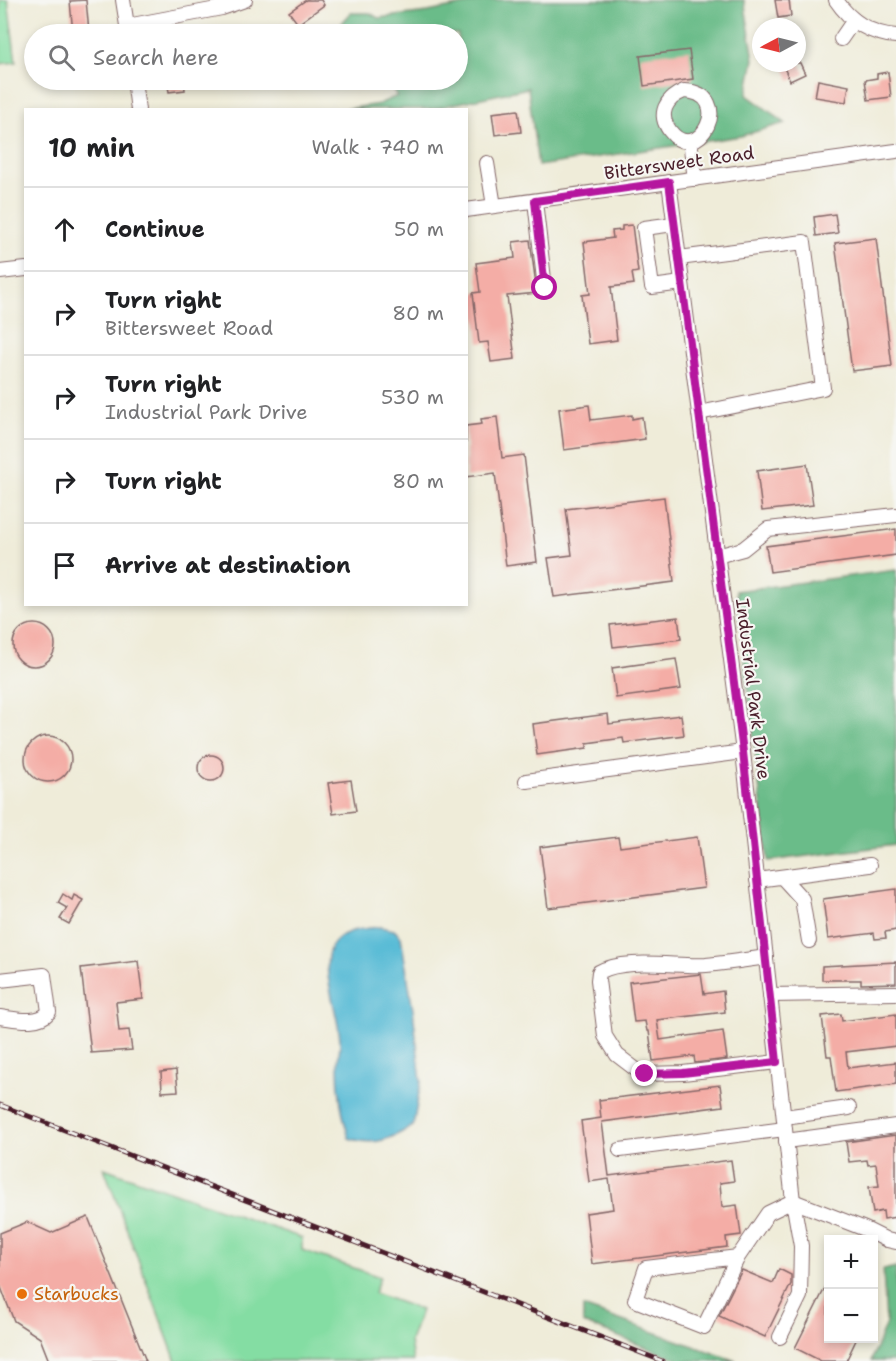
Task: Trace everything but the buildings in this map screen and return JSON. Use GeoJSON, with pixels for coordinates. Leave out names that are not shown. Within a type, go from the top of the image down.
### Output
{"type":"FeatureCollection","features":[{"type":"Feature","properties":{"kind":"street"},"geometry":{"type":"LineString","coordinates":[[123,0],[126,24]]}},
{"type":"Feature","properties":{"kind":"street"},"geometry":{"type":"LineString","coordinates":[[153,24],[222,8],[245,0]]}},
{"type":"Feature","properties":{"kind":"street"},"geometry":{"type":"LineString","coordinates":[[836,0],[854,20],[875,32],[896,36]]}},
{"type":"Feature","properties":{"kind":"street"},"geometry":{"type":"LineString","coordinates":[[841,39],[854,20]]}},
{"type":"Feature","properties":{"kind":"street"},"geometry":{"type":"LineString","coordinates":[[135,90],[138,108]]}},
{"type":"Feature","properties":{"kind":"street"},"geometry":{"type":"LineString","coordinates":[[690,141],[695,179]]}},
{"type":"Feature","properties":{"kind":"street","name":"Bittersweet Road"},"geometry":{"type":"LineString","coordinates":[[468,210],[896,151]]}},
{"type":"Feature","properties":{"kind":"street"},"geometry":{"type":"LineString","coordinates":[[487,164],[494,206]]}},
{"type":"Feature","properties":{"kind":"street","name":"Industrial Park Drive"},"geometry":{"type":"LineString","coordinates":[[669,182],[743,752],[793,1201],[801,1246],[800,1296],[780,1337]]}},
{"type":"Feature","properties":{"kind":"street"},"geometry":{"type":"LineString","coordinates":[[535,201],[545,288]]}},
{"type":"Feature","properties":{"kind":"street"},"geometry":{"type":"LineString","coordinates":[[674,224],[644,228],[652,287],[682,283]]}},
{"type":"Feature","properties":{"kind":"street"},"geometry":{"type":"LineString","coordinates":[[679,258],[804,242],[823,388],[699,413]]}},
{"type":"Feature","properties":{"kind":"street"},"geometry":{"type":"LineString","coordinates":[[0,272],[24,269]]}},
{"type":"Feature","properties":{"kind":"street"},"geometry":{"type":"LineString","coordinates":[[717,556],[743,549],[768,529],[896,514]]}},
{"type":"Feature","properties":{"kind":"street"},"geometry":{"type":"LineString","coordinates":[[526,781],[743,752]]}},
{"type":"Feature","properties":{"kind":"street"},"geometry":{"type":"LineString","coordinates":[[757,880],[870,865]]}},
{"type":"Feature","properties":{"kind":"street"},"geometry":{"type":"LineString","coordinates":[[782,877],[802,899],[809,941]]}},
{"type":"Feature","properties":{"kind":"street"},"geometry":{"type":"LineString","coordinates":[[766,957],[704,965],[651,963],[605,969],[599,972],[598,980],[605,1036],[617,1055],[638,1071],[645,1074],[683,1073],[777,1062]]}},
{"type":"Feature","properties":{"kind":"street"},"geometry":{"type":"LineString","coordinates":[[0,980],[44,975],[49,1012],[43,1019],[36,1020],[0,1017]]}},
{"type":"Feature","properties":{"kind":"street"},"geometry":{"type":"LineString","coordinates":[[770,995],[896,993]]}},
{"type":"Feature","properties":{"kind":"street"},"geometry":{"type":"LineString","coordinates":[[785,1129],[849,1108]]}},
{"type":"Feature","properties":{"kind":"street"},"geometry":{"type":"LineString","coordinates":[[620,1150],[785,1129],[896,1126]]}},
{"type":"Feature","properties":{"kind":"street"},"geometry":{"type":"LineString","coordinates":[[738,1257],[646,1268],[635,1300],[704,1327],[738,1257],[768,1213],[793,1201],[865,1229],[886,1240],[896,1242]]}},
{"type":"Feature","properties":{"kind":"green space"},"geometry":{"type":"Polygon","coordinates":[[[0,0],[8,0],[16,62],[0,64],[0,0]]]}},
{"type":"Feature","properties":{"kind":"green space"},"geometry":{"type":"Polygon","coordinates":[[[488,0],[744,0],[752,47],[752,69],[747,95],[785,123],[741,136],[538,166],[528,88],[436,108],[353,108],[379,104],[397,96],[393,90],[468,90],[468,24],[341,24],[351,13],[370,13],[378,18],[428,12],[488,0]]]}},
{"type":"Feature","properties":{"kind":"green space"},"geometry":{"type":"Polygon","coordinates":[[[896,570],[896,845],[768,861],[736,591],[896,570]]]}},
{"type":"Feature","properties":{"kind":"green space"},"geometry":{"type":"Polygon","coordinates":[[[104,1168],[302,1238],[302,1250],[380,1277],[374,1293],[421,1310],[410,1341],[413,1361],[176,1361],[104,1168]]]}},
{"type":"Feature","properties":{"kind":"green space"},"geometry":{"type":"Polygon","coordinates":[[[896,1267],[896,1361],[871,1361],[886,1323],[883,1270],[896,1267]]]}},
{"type":"Feature","properties":{"kind":"green space"},"geometry":{"type":"Polygon","coordinates":[[[583,1307],[736,1361],[681,1361],[583,1323],[583,1307]]]}},
{"type":"Feature","properties":{"kind":"water"},"geometry":{"type":"Polygon","coordinates":[[[380,927],[394,930],[401,937],[413,1010],[421,1082],[413,1126],[390,1138],[366,1142],[349,1138],[344,1121],[338,1074],[339,1032],[327,967],[328,956],[335,941],[346,933],[380,927]]]}},
{"type":"Feature","properties":{"kind":"railway"},"geometry":{"type":"LineString","coordinates":[[0,1105],[662,1361]]}},
{"type":"Feature","properties":{"kind":"place","name":"Starbucks"},"geometry":{"type":"Point","coordinates":[22,1294]}},
{"type":"Feature","properties":{"kind":"route"},"geometry":{"type":"LineString","coordinates":[[545,288],[535,201],[669,182],[743,752],[777,1062],[683,1073],[645,1074]]}}]}
